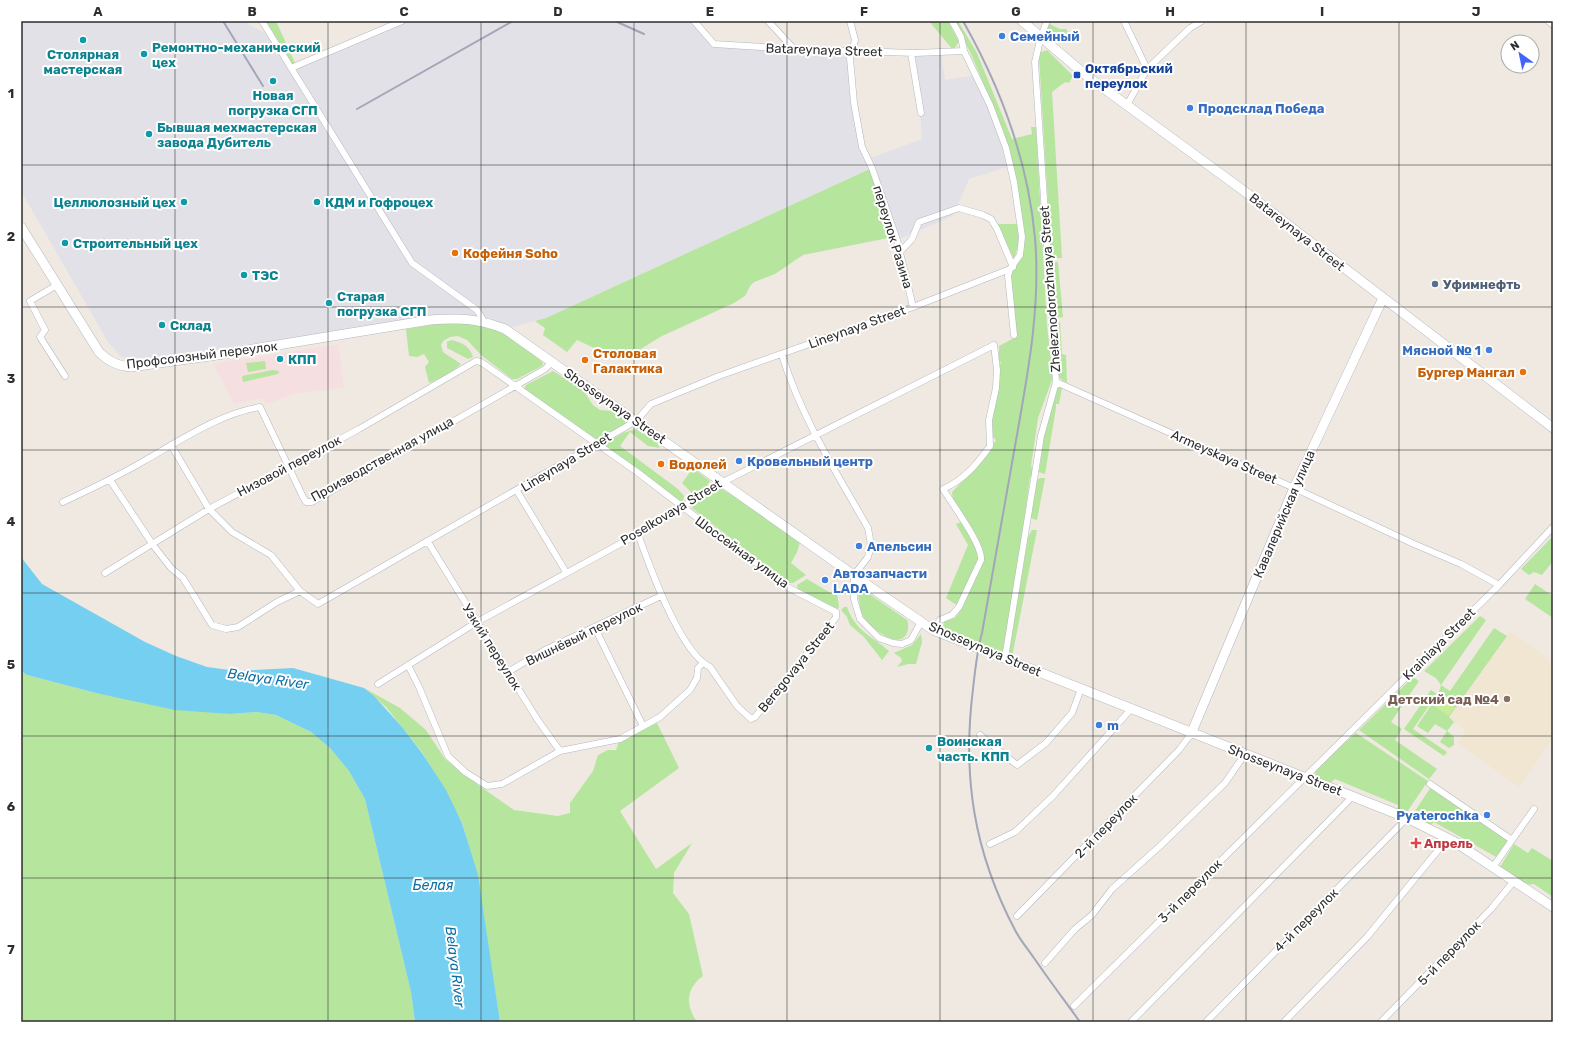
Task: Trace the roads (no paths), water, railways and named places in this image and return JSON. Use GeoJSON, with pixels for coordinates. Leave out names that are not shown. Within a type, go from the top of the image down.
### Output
{"type":"FeatureCollection","features":[{"type":"Feature","properties":{"kind":"main road"},"geometry":{"type":"LineString","coordinates":[[1022,21],[1041,36]]}},
{"type":"Feature","properties":{"kind":"main road","name":"Batareynaya Street"},"geometry":{"type":"LineString","coordinates":[[1041,36],[1087,76],[1244,191],[1553,428]]}},
{"type":"Feature","properties":{"kind":"main road","name":"Профсоюзный переулок"},"geometry":{"type":"LineString","coordinates":[[21,227],[99,352],[112,362],[130,367],[217,355],[430,320],[459,318]]}},
{"type":"Feature","properties":{"kind":"main road","name":"Кавалерийская улица"},"geometry":{"type":"LineString","coordinates":[[1191,734],[1294,488],[1383,298]]}},
{"type":"Feature","properties":{"kind":"main road","name":"Shosseynaya Street"},"geometry":{"type":"LineString","coordinates":[[459,318],[482,320],[505,329],[933,630],[950,638],[1132,708],[1191,734],[1305,776],[1407,818],[1448,838],[1553,907]]}},
{"type":"Feature","properties":{"kind":"street"},"geometry":{"type":"LineString","coordinates":[[262,21],[412,263],[477,310],[482,320]]}},
{"type":"Feature","properties":{"kind":"street"},"geometry":{"type":"LineString","coordinates":[[381,21],[384,28]]}},
{"type":"Feature","properties":{"kind":"street"},"geometry":{"type":"LineString","coordinates":[[290,68],[402,21]]}},
{"type":"Feature","properties":{"kind":"street","name":"Batareynaya Street"},"geometry":{"type":"LineString","coordinates":[[694,21],[714,44],[794,50],[911,53],[964,51]]}},
{"type":"Feature","properties":{"kind":"street"},"geometry":{"type":"LineString","coordinates":[[768,21],[794,50]]}},
{"type":"Feature","properties":{"kind":"street","name":"переулок Разина"},"geometry":{"type":"LineString","coordinates":[[850,21],[855,40],[850,58],[854,103],[862,147],[872,168],[900,252],[913,307]]}},
{"type":"Feature","properties":{"kind":"street","name":"Zheleznodorozhnaya Street"},"geometry":{"type":"LineString","coordinates":[[952,21],[961,37],[964,51],[990,105],[1006,148],[1014,182],[1022,237],[1020,255],[1012,268],[1009,286],[1014,335]]}},
{"type":"Feature","properties":{"kind":"street"},"geometry":{"type":"LineString","coordinates":[[1041,36],[1047,21]]}},
{"type":"Feature","properties":{"kind":"street"},"geometry":{"type":"LineString","coordinates":[[1124,21],[1146,69]]}},
{"type":"Feature","properties":{"kind":"street"},"geometry":{"type":"LineString","coordinates":[[1127,105],[1146,69],[1190,28],[1202,21]]}},
{"type":"Feature","properties":{"kind":"street"},"geometry":{"type":"LineString","coordinates":[[1548,21],[1553,25]]}},
{"type":"Feature","properties":{"kind":"street","name":"Zheleznodorozhnaya Street"},"geometry":{"type":"LineString","coordinates":[[1005,658],[1041,436],[1056,382],[1035,62],[1041,36]]}},
{"type":"Feature","properties":{"kind":"street"},"geometry":{"type":"LineString","coordinates":[[911,53],[921,113]]}},
{"type":"Feature","properties":{"kind":"street"},"geometry":{"type":"LineString","coordinates":[[900,252],[912,238],[920,222],[959,208],[991,219],[1006,249],[1012,268]]}},
{"type":"Feature","properties":{"kind":"street","name":"Lineynaya Street"},"geometry":{"type":"LineString","coordinates":[[300,591],[318,604],[517,491],[596,443],[636,421],[650,404],[719,376],[782,355],[913,307],[1012,268]]}},
{"type":"Feature","properties":{"kind":"street"},"geometry":{"type":"LineString","coordinates":[[57,285],[30,301],[45,330],[40,336],[65,376]]}},
{"type":"Feature","properties":{"kind":"street","name":"Poselkovaya Street"},"geometry":{"type":"LineString","coordinates":[[378,684],[476,622],[638,534],[723,482],[994,345],[996,382],[989,420],[990,446],[956,484],[943,489],[977,543],[982,555],[981,560],[959,607],[952,615],[940,620],[933,630]]}},
{"type":"Feature","properties":{"kind":"street"},"geometry":{"type":"LineString","coordinates":[[782,355],[788,375],[815,436],[868,528],[871,545],[868,557],[854,575],[854,599],[860,619],[879,638],[893,643],[902,644],[911,640],[921,622]]}},
{"type":"Feature","properties":{"kind":"street","name":"Шоссейная улица"},"geometry":{"type":"LineString","coordinates":[[476,361],[481,362],[512,386],[637,472],[680,507],[789,588],[836,612]]}},
{"type":"Feature","properties":{"kind":"street","name":"Низовой переулок"},"geometry":{"type":"LineString","coordinates":[[105,574],[209,509],[358,429],[476,361]]}},
{"type":"Feature","properties":{"kind":"street","name":"Производственная улица"},"geometry":{"type":"LineString","coordinates":[[63,502],[110,480],[171,446],[237,413],[260,407],[303,497],[306,502],[312,502],[544,369],[552,362]]}},
{"type":"Feature","properties":{"kind":"street","name":"Armeyskaya Street"},"geometry":{"type":"LineString","coordinates":[[1056,382],[1461,564],[1499,585]]}},
{"type":"Feature","properties":{"kind":"street"},"geometry":{"type":"LineString","coordinates":[[110,480],[153,545],[171,568],[183,578],[212,625],[226,629],[238,627],[277,602],[300,591],[271,555],[232,532],[209,509],[171,446]]}},
{"type":"Feature","properties":{"kind":"street"},"geometry":{"type":"LineString","coordinates":[[517,491],[566,572]]}},
{"type":"Feature","properties":{"kind":"street","name":"Krainiaya Street"},"geometry":{"type":"LineString","coordinates":[[1305,776],[1499,585],[1553,526]]}},
{"type":"Feature","properties":{"kind":"street"},"geometry":{"type":"LineString","coordinates":[[408,665],[419,687],[448,756],[465,772],[487,786],[502,784],[560,751],[620,739],[660,717],[690,690],[697,678],[698,668],[703,663],[686,641],[661,596],[638,534]]}},
{"type":"Feature","properties":{"kind":"street","name":"Узкий переулок"},"geometry":{"type":"LineString","coordinates":[[428,542],[537,719],[560,751]]}},
{"type":"Feature","properties":{"kind":"street","name":"Вишнёвый переулок"},"geometry":{"type":"LineString","coordinates":[[508,672],[545,650],[661,596]]}},
{"type":"Feature","properties":{"kind":"street","name":"Beregovaya Street"},"geometry":{"type":"LineString","coordinates":[[703,663],[710,667],[737,706],[751,719],[755,717],[831,624],[836,617],[836,612]]}},
{"type":"Feature","properties":{"kind":"street"},"geometry":{"type":"LineString","coordinates":[[595,628],[643,726]]}},
{"type":"Feature","properties":{"kind":"street"},"geometry":{"type":"LineString","coordinates":[[980,736],[1017,765],[1046,742],[1072,713],[1082,689]]}},
{"type":"Feature","properties":{"kind":"street"},"geometry":{"type":"LineString","coordinates":[[990,844],[1015,832],[1043,806],[1132,708]]}},
{"type":"Feature","properties":{"kind":"street","name":"2-й переулок"},"geometry":{"type":"LineString","coordinates":[[1017,916],[1163,767],[1179,750],[1191,734]]}},
{"type":"Feature","properties":{"kind":"street"},"geometry":{"type":"LineString","coordinates":[[1045,963],[1075,929],[1092,915],[1112,889],[1160,846],[1225,783],[1245,754]]}},
{"type":"Feature","properties":{"kind":"street","name":"3-й переулок"},"geometry":{"type":"LineString","coordinates":[[1074,1006],[1305,776]]}},
{"type":"Feature","properties":{"kind":"street"},"geometry":{"type":"LineString","coordinates":[[1430,784],[1512,840]]}},
{"type":"Feature","properties":{"kind":"street"},"geometry":{"type":"LineString","coordinates":[[1131,1022],[1353,796]]}},
{"type":"Feature","properties":{"kind":"street"},"geometry":{"type":"LineString","coordinates":[[1493,867],[1534,809]]}},
{"type":"Feature","properties":{"kind":"street","name":"4-й переулок"},"geometry":{"type":"LineString","coordinates":[[1206,1022],[1407,818]]}},
{"type":"Feature","properties":{"kind":"street"},"geometry":{"type":"LineString","coordinates":[[1284,1022],[1367,937],[1448,838]]}},
{"type":"Feature","properties":{"kind":"street","name":"5-й переулок"},"geometry":{"type":"LineString","coordinates":[[1381,1022],[1491,910],[1514,881]]}},
{"type":"Feature","properties":{"kind":"water","name":"Белая"},"geometry":{"type":"Polygon","coordinates":[[[21,557],[42,584],[145,642],[176,656],[207,667],[237,671],[293,668],[364,688],[375,697],[402,727],[422,753],[446,790],[462,823],[478,875],[500,1022],[415,1022],[411,992],[365,799],[349,771],[330,748],[311,732],[276,715],[257,712],[231,714],[175,710],[96,693],[27,675],[21,671],[21,557]]]}},
{"type":"Feature","properties":{"kind":"railway"},"geometry":{"type":"LineString","coordinates":[[223,21],[263,86]]}},
{"type":"Feature","properties":{"kind":"railway"},"geometry":{"type":"LineString","coordinates":[[357,109],[513,21]]}},
{"type":"Feature","properties":{"kind":"railway"},"geometry":{"type":"LineString","coordinates":[[615,21],[644,34]]}},
{"type":"Feature","properties":{"kind":"railway"},"geometry":{"type":"LineString","coordinates":[[963,21],[989,72],[1011,126],[1026,181],[1035,238],[1036,264],[1036,290],[1032,343],[1020,420],[975,668],[970,721],[969,753],[974,813],[990,872],[1001,901],[1015,930],[1080,1022]]}},
{"type":"Feature","properties":{"kind":"place","name":"Семейный"},"geometry":{"type":"Point","coordinates":[1002,36]}},
{"type":"Feature","properties":{"kind":"place","name":"Столярная мастерская"},"geometry":{"type":"Point","coordinates":[83,40]}},
{"type":"Feature","properties":{"kind":"place","name":"Ремонтно-механический цех"},"geometry":{"type":"Point","coordinates":[144,54]}},
{"type":"Feature","properties":{"kind":"place","name":"Октябрьский переулок"},"geometry":{"type":"Point","coordinates":[1077,75]}},
{"type":"Feature","properties":{"kind":"place","name":"Новая погрузка СГП"},"geometry":{"type":"Point","coordinates":[273,81]}},
{"type":"Feature","properties":{"kind":"place","name":"Продсклад Победа"},"geometry":{"type":"Point","coordinates":[1190,108]}},
{"type":"Feature","properties":{"kind":"place","name":"Бывшая мехмастерская завода Дубитель"},"geometry":{"type":"Point","coordinates":[149,134]}},
{"type":"Feature","properties":{"kind":"place","name":"Целлюлозный цех"},"geometry":{"type":"Point","coordinates":[184,202]}},
{"type":"Feature","properties":{"kind":"place","name":"КДМ и Гофроцех"},"geometry":{"type":"Point","coordinates":[317,202]}},
{"type":"Feature","properties":{"kind":"place","name":"Строительный цех"},"geometry":{"type":"Point","coordinates":[65,243]}},
{"type":"Feature","properties":{"kind":"place","name":"Кофейня Soho"},"geometry":{"type":"Point","coordinates":[455,253]}},
{"type":"Feature","properties":{"kind":"place","name":"ТЭС"},"geometry":{"type":"Point","coordinates":[244,275]}},
{"type":"Feature","properties":{"kind":"place","name":"Уфимнефть"},"geometry":{"type":"Point","coordinates":[1435,284]}},
{"type":"Feature","properties":{"kind":"place","name":"Старая погрузка СГП"},"geometry":{"type":"Point","coordinates":[329,303]}},
{"type":"Feature","properties":{"kind":"place","name":"Склад"},"geometry":{"type":"Point","coordinates":[162,325]}},
{"type":"Feature","properties":{"kind":"place","name":"Мясной № 1"},"geometry":{"type":"Point","coordinates":[1489,350]}},
{"type":"Feature","properties":{"kind":"place","name":"КПП"},"geometry":{"type":"Point","coordinates":[280,359]}},
{"type":"Feature","properties":{"kind":"place","name":"Столовая Галактика"},"geometry":{"type":"Point","coordinates":[585,360]}},
{"type":"Feature","properties":{"kind":"place","name":"Бургер Мангал"},"geometry":{"type":"Point","coordinates":[1523,372]}},
{"type":"Feature","properties":{"kind":"place","name":"Кровельный центр"},"geometry":{"type":"Point","coordinates":[739,461]}},
{"type":"Feature","properties":{"kind":"place","name":"Водолей"},"geometry":{"type":"Point","coordinates":[661,464]}},
{"type":"Feature","properties":{"kind":"place","name":"Апельсин"},"geometry":{"type":"Point","coordinates":[859,546]}},
{"type":"Feature","properties":{"kind":"place","name":"Автозапчасти LADA"},"geometry":{"type":"Point","coordinates":[825,580]}},
{"type":"Feature","properties":{"kind":"place","name":"Детский сад №4"},"geometry":{"type":"Point","coordinates":[1507,699]}},
{"type":"Feature","properties":{"kind":"place","name":"m"},"geometry":{"type":"Point","coordinates":[1099,725]}},
{"type":"Feature","properties":{"kind":"place","name":"Воинская часть. КПП"},"geometry":{"type":"Point","coordinates":[929,748]}},
{"type":"Feature","properties":{"kind":"place","name":"Pyaterochka"},"geometry":{"type":"Point","coordinates":[1487,815]}},
{"type":"Feature","properties":{"kind":"place","name":"Апрель"},"geometry":{"type":"Point","coordinates":[1416,843]}},
{"type":"Feature","properties":{"kind":"water label","name":"Belaya River"},"geometry":{"type":"Point","coordinates":[268,679]}},
{"type":"Feature","properties":{"kind":"water label","name":"Belaya River"},"geometry":{"type":"Point","coordinates":[455,967]}}]}
